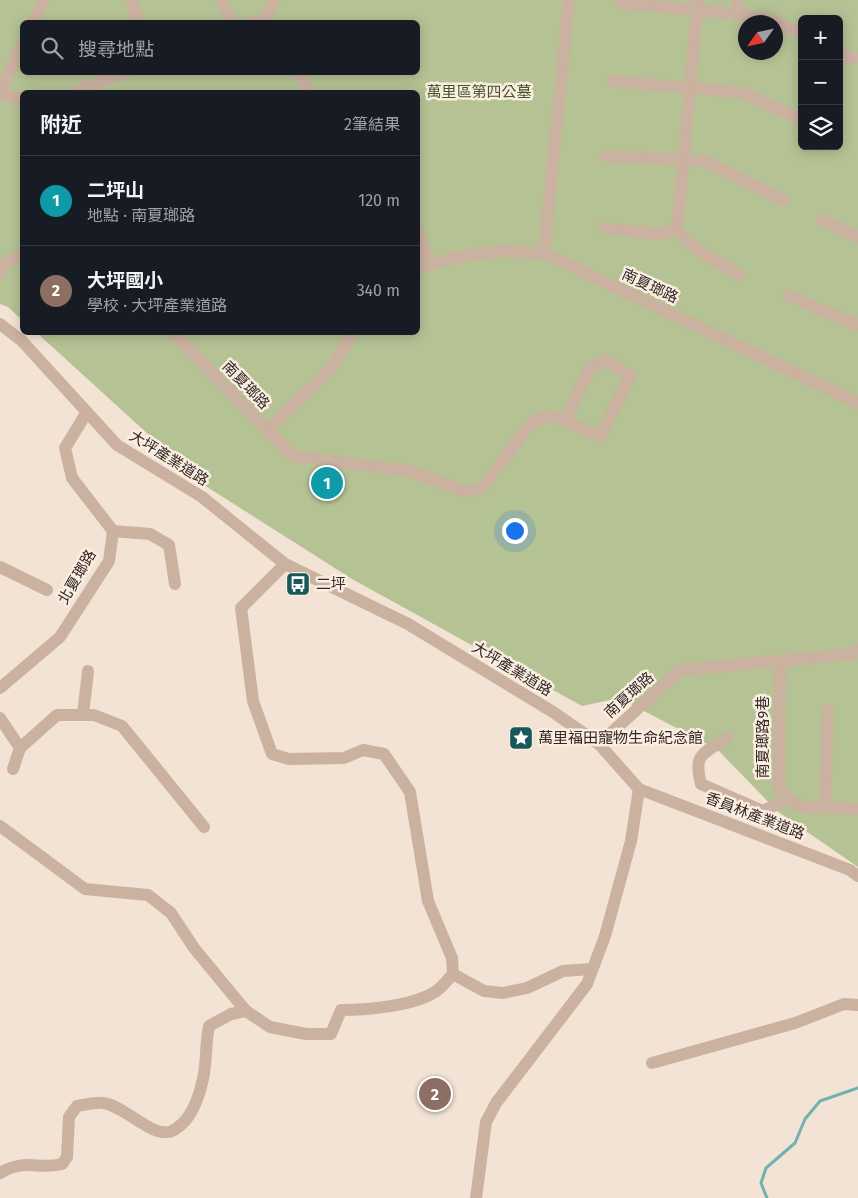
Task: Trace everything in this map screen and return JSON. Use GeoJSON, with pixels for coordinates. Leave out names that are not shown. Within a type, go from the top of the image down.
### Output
{"type":"FeatureCollection","features":[{"type":"Feature","properties":{"kind":"street"},"geometry":{"type":"LineString","coordinates":[[34,20],[44,0]]}},
{"type":"Feature","properties":{"kind":"street"},"geometry":{"type":"LineString","coordinates":[[131,0],[138,20]]}},
{"type":"Feature","properties":{"kind":"street"},"geometry":{"type":"LineString","coordinates":[[221,0],[231,20]]}},
{"type":"Feature","properties":{"kind":"street"},"geometry":{"type":"LineString","coordinates":[[266,20],[275,0]]}},
{"type":"Feature","properties":{"kind":"street"},"geometry":{"type":"LineString","coordinates":[[544,254],[569,0]]}},
{"type":"Feature","properties":{"kind":"street"},"geometry":{"type":"LineString","coordinates":[[738,0],[738,14]]}},
{"type":"Feature","properties":{"kind":"street"},"geometry":{"type":"LineString","coordinates":[[620,3],[698,5],[774,21],[798,32]]}},
{"type":"Feature","properties":{"kind":"street"},"geometry":{"type":"LineString","coordinates":[[698,5],[677,230],[696,249],[739,275]]}},
{"type":"Feature","properties":{"kind":"street"},"geometry":{"type":"LineString","coordinates":[[20,49],[0,92],[20,99]]}},
{"type":"Feature","properties":{"kind":"street"},"geometry":{"type":"LineString","coordinates":[[843,54],[853,58]]}},
{"type":"Feature","properties":{"kind":"street"},"geometry":{"type":"LineString","coordinates":[[78,90],[118,75]]}},
{"type":"Feature","properties":{"kind":"street"},"geometry":{"type":"LineString","coordinates":[[300,75],[309,90]]}},
{"type":"Feature","properties":{"kind":"street"},"geometry":{"type":"LineString","coordinates":[[613,81],[744,93],[798,118]]}},
{"type":"Feature","properties":{"kind":"street"},"geometry":{"type":"LineString","coordinates":[[605,156],[705,161],[782,200]]}},
{"type":"Feature","properties":{"kind":"street"},"geometry":{"type":"LineString","coordinates":[[822,220],[858,237]]}},
{"type":"Feature","properties":{"kind":"street"},"geometry":{"type":"LineString","coordinates":[[604,228],[656,234],[677,230]]}},
{"type":"Feature","properties":{"kind":"street"},"geometry":{"type":"LineString","coordinates":[[420,243],[424,266]]}},
{"type":"Feature","properties":{"kind":"street","name":"南夏瑯路"},"geometry":{"type":"LineString","coordinates":[[424,266],[499,251],[544,254],[858,403]]}},
{"type":"Feature","properties":{"kind":"street"},"geometry":{"type":"LineString","coordinates":[[0,274],[2,265],[20,256]]}},
{"type":"Feature","properties":{"kind":"street"},"geometry":{"type":"LineString","coordinates":[[789,296],[858,325]]}},
{"type":"Feature","properties":{"kind":"street","name":"大坪產業道路"},"geometry":{"type":"LineString","coordinates":[[0,324],[22,341],[117,446],[202,497],[285,564],[408,624],[553,712],[599,744],[639,789]]}},
{"type":"Feature","properties":{"kind":"street","name":"南夏瑯路"},"geometry":{"type":"LineString","coordinates":[[176,335],[267,430],[332,368],[351,335]]}},
{"type":"Feature","properties":{"kind":"street"},"geometry":{"type":"LineString","coordinates":[[267,430],[293,456],[410,471],[465,492],[482,488],[532,422],[548,416],[565,420],[600,437],[630,376],[606,360],[590,368],[565,420]]}},
{"type":"Feature","properties":{"kind":"street"},"geometry":{"type":"LineString","coordinates":[[87,412],[65,448],[72,478],[113,531],[150,534],[170,545],[175,584]]}},
{"type":"Feature","properties":{"kind":"street","name":"北夏瑯路"},"geometry":{"type":"LineString","coordinates":[[0,688],[60,637],[109,561],[113,531]]}},
{"type":"Feature","properties":{"kind":"street"},"geometry":{"type":"LineString","coordinates":[[0,826],[85,889],[148,895],[170,913],[194,948],[246,1011],[270,1027],[306,1034],[331,1034],[340,1010],[364,1010],[410,1002],[438,990],[453,974],[452,958],[428,901],[410,792],[384,754],[363,750],[344,758],[289,759],[272,754],[253,701],[242,608],[285,564]]}},
{"type":"Feature","properties":{"kind":"street","name":"北夏瑯路"},"geometry":{"type":"LineString","coordinates":[[0,567],[47,590]]}},
{"type":"Feature","properties":{"kind":"street","name":"南夏瑯路"},"geometry":{"type":"LineString","coordinates":[[599,744],[680,670],[852,654],[858,649]]}},
{"type":"Feature","properties":{"kind":"street","name":"南夏瑯路9巷"},"geometry":{"type":"LineString","coordinates":[[780,661],[779,789],[788,799]]}},
{"type":"Feature","properties":{"kind":"street"},"geometry":{"type":"LineString","coordinates":[[83,715],[88,671]]}},
{"type":"Feature","properties":{"kind":"street"},"geometry":{"type":"LineString","coordinates":[[825,808],[828,710]]}},
{"type":"Feature","properties":{"kind":"street"},"geometry":{"type":"LineString","coordinates":[[13,769],[20,748],[57,716],[94,715],[122,726],[204,827]]}},
{"type":"Feature","properties":{"kind":"street"},"geometry":{"type":"LineString","coordinates":[[0,718],[20,748]]}},
{"type":"Feature","properties":{"kind":"street"},"geometry":{"type":"LineString","coordinates":[[727,738],[701,755],[696,766],[701,784],[763,811],[788,799],[801,807],[858,809]]}},
{"type":"Feature","properties":{"kind":"street"},"geometry":{"type":"LineString","coordinates":[[476,1198],[486,1122],[496,1104],[587,984],[591,969],[605,936],[631,841],[639,789]]}},
{"type":"Feature","properties":{"kind":"street","name":"香員林產業道路"},"geometry":{"type":"LineString","coordinates":[[639,789],[850,870],[858,876]]}},
{"type":"Feature","properties":{"kind":"street"},"geometry":{"type":"LineString","coordinates":[[453,974],[484,991],[503,993],[527,988],[563,971],[591,969]]}},
{"type":"Feature","properties":{"kind":"street"},"geometry":{"type":"LineString","coordinates":[[652,1063],[795,1024],[844,1004],[858,1006]]}},
{"type":"Feature","properties":{"kind":"street"},"geometry":{"type":"LineString","coordinates":[[0,1173],[22,1165],[51,1167],[62,1164],[67,1157],[69,1117],[77,1106],[103,1103],[129,1113],[151,1128],[162,1132],[171,1132],[187,1119],[204,1079],[205,1042],[209,1026],[231,1014],[246,1011]]}},
{"type":"Feature","properties":{"kind":"green space","name":"萬里區第四公墓"},"geometry":{"type":"Polygon","coordinates":[[[0,0],[858,0],[858,867],[777,811],[717,749],[619,698],[582,706],[352,579],[204,485],[39,335],[420,335],[420,90],[20,90],[20,318],[8,307],[0,304],[0,0]]]}},
{"type":"Feature","properties":{"kind":"waterway"},"geometry":{"type":"LineString","coordinates":[[767,1198],[761,1183],[766,1168],[795,1143],[805,1119],[820,1101],[858,1088]]}},
{"type":"Feature","properties":{"kind":"place","name":"二坪山"},"geometry":{"type":"Point","coordinates":[327,483]}},
{"type":"Feature","properties":{"kind":"place","name":"二坪"},"geometry":{"type":"Point","coordinates":[298,584]}},
{"type":"Feature","properties":{"kind":"place","name":"萬里福田寵物生命紀念館"},"geometry":{"type":"Point","coordinates":[521,738]}},
{"type":"Feature","properties":{"kind":"place","name":"大坪國小"},"geometry":{"type":"Point","coordinates":[435,1094]}}]}
